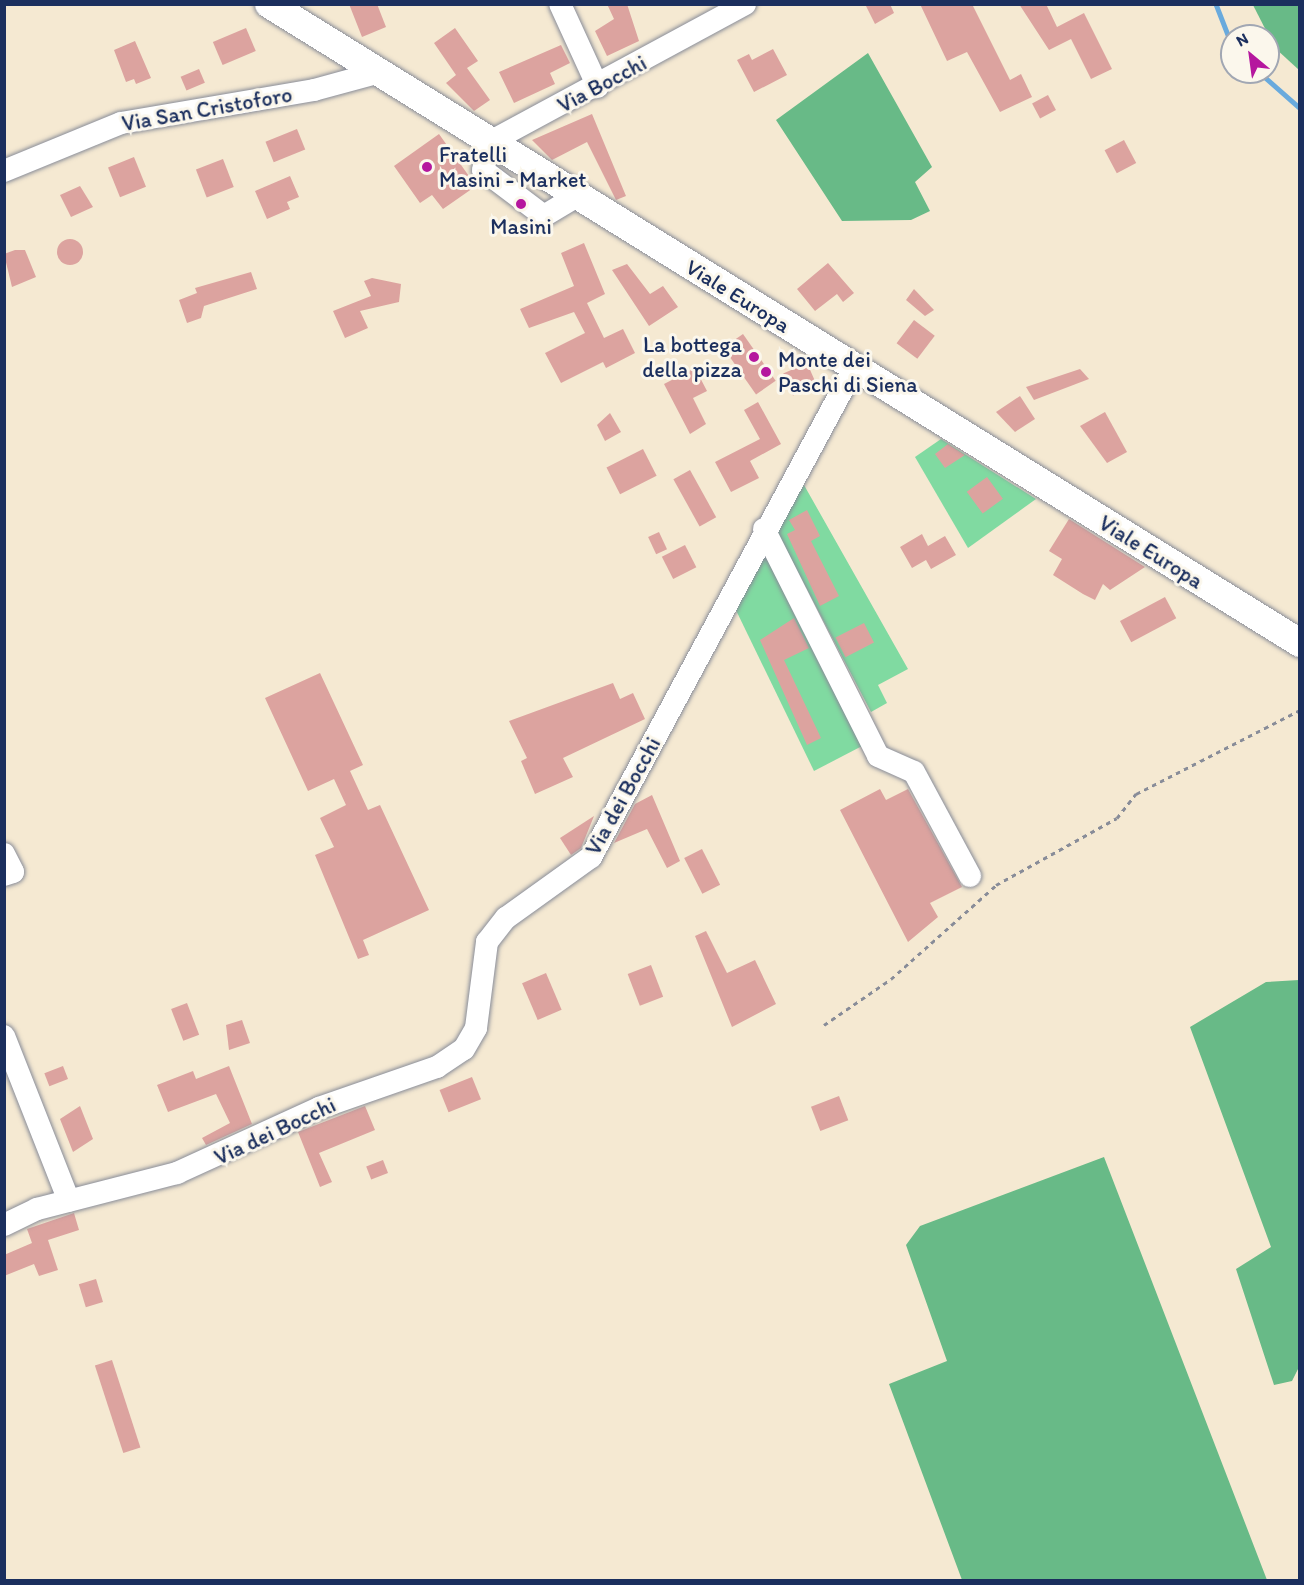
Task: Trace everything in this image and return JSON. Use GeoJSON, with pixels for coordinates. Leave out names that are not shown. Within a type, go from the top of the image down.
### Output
{"type":"FeatureCollection","features":[{"type":"Feature","properties":{"kind":"main road","name":"Viale Europa"},"geometry":{"type":"LineString","coordinates":[[269,4],[1299,643]]}},
{"type":"Feature","properties":{"kind":"street"},"geometry":{"type":"LineString","coordinates":[[560,4],[598,87]]}},
{"type":"Feature","properties":{"kind":"street","name":"Via Bocchi"},"geometry":{"type":"LineString","coordinates":[[490,142],[598,87],[709,14],[745,4]]}},
{"type":"Feature","properties":{"kind":"street","name":"Via San Cristoforo"},"geometry":{"type":"LineString","coordinates":[[4,171],[121,123],[314,90],[380,72]]}},
{"type":"Feature","properties":{"kind":"street","name":"Via dei Bocchi"},"geometry":{"type":"LineString","coordinates":[[4,1225],[69,1201],[197,1166],[319,1108],[437,1067],[464,1049],[477,1020],[487,942],[506,918],[591,857],[764,530],[854,368]]}},
{"type":"Feature","properties":{"kind":"street"},"geometry":{"type":"LineString","coordinates":[[764,530],[878,756],[914,772],[970,876]]}},
{"type":"Feature","properties":{"kind":"street"},"geometry":{"type":"LineString","coordinates":[[4,854],[13,872],[4,875]]}},
{"type":"Feature","properties":{"kind":"street"},"geometry":{"type":"LineString","coordinates":[[4,1036],[69,1201]]}},
{"type":"Feature","properties":{"kind":"path"},"geometry":{"type":"LineString","coordinates":[[824,1025],[891,979],[996,885],[1117,818],[1136,794],[1299,710]]}},
{"type":"Feature","properties":{"kind":"green space"},"geometry":{"type":"Polygon","coordinates":[[[1253,5],[1299,5],[1299,70],[1280,53],[1280,24],[1263,24],[1253,5]]]}},
{"type":"Feature","properties":{"kind":"green space"},"geometry":{"type":"Polygon","coordinates":[[[868,53],[932,167],[915,182],[930,211],[911,220],[842,221],[776,120],[868,53]]]}},
{"type":"Feature","properties":{"kind":"green space"},"geometry":{"type":"Polygon","coordinates":[[[941,439],[1036,499],[968,548],[915,457],[941,439]]]}},
{"type":"Feature","properties":{"kind":"green space"},"geometry":{"type":"Polygon","coordinates":[[[804,485],[908,669],[878,685],[887,703],[871,712],[774,526],[804,485]]]}},
{"type":"Feature","properties":{"kind":"green space"},"geometry":{"type":"Polygon","coordinates":[[[765,542],[864,745],[814,771],[732,602],[765,542]]]}},
{"type":"Feature","properties":{"kind":"green space"},"geometry":{"type":"Polygon","coordinates":[[[1299,980],[1299,1367],[1292,1381],[1274,1385],[1236,1269],[1271,1247],[1190,1027],[1266,982],[1299,980]]]}},
{"type":"Feature","properties":{"kind":"green space"},"geometry":{"type":"Polygon","coordinates":[[[1104,1157],[1267,1580],[962,1580],[889,1384],[947,1361],[906,1245],[920,1226],[1104,1157]]]}},
{"type":"Feature","properties":{"kind":"building"},"geometry":{"type":"Polygon","coordinates":[[[349,4],[377,4],[386,27],[362,37],[349,4]]]}},
{"type":"Feature","properties":{"kind":"building"},"geometry":{"type":"Polygon","coordinates":[[[607,4],[627,4],[639,41],[607,56],[595,31],[614,19],[607,4]]]}},
{"type":"Feature","properties":{"kind":"building"},"geometry":{"type":"Polygon","coordinates":[[[865,4],[890,4],[894,13],[875,24],[865,4]]]}},
{"type":"Feature","properties":{"kind":"building"},"geometry":{"type":"Polygon","coordinates":[[[920,4],[972,4],[1010,80],[1021,74],[1032,97],[1000,112],[967,52],[947,61],[920,4]]]}},
{"type":"Feature","properties":{"kind":"building"},"geometry":{"type":"Polygon","coordinates":[[[1019,4],[1046,4],[1057,27],[1084,13],[1112,69],[1091,79],[1071,39],[1049,50],[1019,4]]]}},
{"type":"Feature","properties":{"kind":"building"},"geometry":{"type":"Polygon","coordinates":[[[246,28],[256,51],[223,65],[213,42],[246,28]]]}},
{"type":"Feature","properties":{"kind":"building"},"geometry":{"type":"Polygon","coordinates":[[[455,28],[478,61],[467,68],[490,100],[474,111],[446,83],[456,75],[434,43],[455,28]]]}},
{"type":"Feature","properties":{"kind":"building"},"geometry":{"type":"Polygon","coordinates":[[[135,41],[151,78],[136,84],[134,79],[126,82],[114,50],[135,41]]]}},
{"type":"Feature","properties":{"kind":"building"},"geometry":{"type":"Polygon","coordinates":[[[561,45],[570,63],[550,73],[555,84],[514,103],[499,72],[561,45]]]}},
{"type":"Feature","properties":{"kind":"building"},"geometry":{"type":"Polygon","coordinates":[[[773,49],[787,75],[754,92],[737,60],[749,54],[752,60],[773,49]]]}},
{"type":"Feature","properties":{"kind":"building"},"geometry":{"type":"Polygon","coordinates":[[[199,69],[205,83],[186,91],[181,77],[199,69]]]}},
{"type":"Feature","properties":{"kind":"building"},"geometry":{"type":"Polygon","coordinates":[[[1048,95],[1056,110],[1040,118],[1032,103],[1048,95]]]}},
{"type":"Feature","properties":{"kind":"building"},"geometry":{"type":"Polygon","coordinates":[[[592,114],[626,196],[616,200],[587,142],[552,160],[532,140],[592,114]]]}},
{"type":"Feature","properties":{"kind":"building"},"geometry":{"type":"Polygon","coordinates":[[[297,129],[305,149],[274,162],[265,142],[297,129]]]}},
{"type":"Feature","properties":{"kind":"building"},"geometry":{"type":"Polygon","coordinates":[[[439,134],[476,186],[443,209],[432,195],[420,203],[394,166],[439,134]]]}},
{"type":"Feature","properties":{"kind":"building"},"geometry":{"type":"Polygon","coordinates":[[[1124,140],[1136,163],[1117,173],[1105,150],[1124,140]]]}},
{"type":"Feature","properties":{"kind":"building"},"geometry":{"type":"Polygon","coordinates":[[[134,157],[146,187],[120,197],[108,167],[134,157]]]}},
{"type":"Feature","properties":{"kind":"building"},"geometry":{"type":"Polygon","coordinates":[[[223,159],[234,187],[207,197],[196,169],[223,159]]]}},
{"type":"Feature","properties":{"kind":"building"},"geometry":{"type":"Polygon","coordinates":[[[290,176],[299,197],[287,202],[290,209],[267,219],[255,191],[290,176]]]}},
{"type":"Feature","properties":{"kind":"building"},"geometry":{"type":"Polygon","coordinates":[[[80,186],[93,207],[71,217],[60,195],[80,186]]]}},
{"type":"Feature","properties":{"kind":"building"},"geometry":{"type":"Polygon","coordinates":[[[70,239],[79,243],[83,252],[79,261],[70,265],[61,261],[57,252],[61,243],[70,239]]]}},
{"type":"Feature","properties":{"kind":"building"},"geometry":{"type":"Polygon","coordinates":[[[584,243],[605,294],[587,303],[604,338],[623,329],[635,353],[606,368],[603,362],[561,383],[545,353],[585,333],[574,312],[529,328],[520,309],[574,286],[561,253],[584,243]]]}},
{"type":"Feature","properties":{"kind":"building"},"geometry":{"type":"Polygon","coordinates":[[[15,250],[25,250],[36,277],[12,287],[4,254],[15,250]]]}},
{"type":"Feature","properties":{"kind":"building"},"geometry":{"type":"Polygon","coordinates":[[[828,263],[854,293],[843,302],[837,294],[815,311],[797,289],[828,263]]]}},
{"type":"Feature","properties":{"kind":"building"},"geometry":{"type":"Polygon","coordinates":[[[627,264],[650,294],[663,286],[678,307],[649,326],[612,270],[627,264]]]}},
{"type":"Feature","properties":{"kind":"building"},"geometry":{"type":"Polygon","coordinates":[[[251,272],[257,289],[204,306],[201,318],[187,323],[179,300],[197,293],[195,288],[251,272]]]}},
{"type":"Feature","properties":{"kind":"building"},"geometry":{"type":"Polygon","coordinates":[[[372,278],[401,284],[399,302],[360,311],[368,328],[345,338],[333,311],[371,296],[364,281],[372,278]]]}},
{"type":"Feature","properties":{"kind":"building"},"geometry":{"type":"Polygon","coordinates":[[[914,289],[934,310],[925,316],[906,300],[914,289]]]}},
{"type":"Feature","properties":{"kind":"building"},"geometry":{"type":"Polygon","coordinates":[[[914,320],[935,336],[917,359],[897,343],[914,320]]]}},
{"type":"Feature","properties":{"kind":"building"},"geometry":{"type":"Polygon","coordinates":[[[743,334],[776,381],[756,394],[723,348],[743,334]]]}},
{"type":"Feature","properties":{"kind":"building"},"geometry":{"type":"Polygon","coordinates":[[[807,363],[817,385],[793,396],[783,374],[807,363]]]}},
{"type":"Feature","properties":{"kind":"building"},"geometry":{"type":"Polygon","coordinates":[[[695,368],[707,391],[693,398],[706,424],[690,434],[664,384],[695,368]]]}},
{"type":"Feature","properties":{"kind":"building"},"geometry":{"type":"Polygon","coordinates":[[[1080,369],[1089,379],[1034,400],[1026,387],[1080,369]]]}},
{"type":"Feature","properties":{"kind":"building"},"geometry":{"type":"Polygon","coordinates":[[[1020,396],[1035,419],[1015,432],[996,412],[1020,396]]]}},
{"type":"Feature","properties":{"kind":"building"},"geometry":{"type":"Polygon","coordinates":[[[758,402],[781,444],[750,461],[759,478],[731,492],[715,462],[760,439],[744,410],[758,402]]]}},
{"type":"Feature","properties":{"kind":"building"},"geometry":{"type":"Polygon","coordinates":[[[1105,412],[1127,452],[1107,463],[1080,426],[1105,412]]]}},
{"type":"Feature","properties":{"kind":"building"},"geometry":{"type":"Polygon","coordinates":[[[610,413],[621,432],[605,441],[597,425],[610,413]]]}},
{"type":"Feature","properties":{"kind":"building"},"geometry":{"type":"Polygon","coordinates":[[[948,444],[965,455],[945,468],[935,454],[948,444]]]}},
{"type":"Feature","properties":{"kind":"building"},"geometry":{"type":"Polygon","coordinates":[[[643,449],[657,476],[620,494],[606,468],[643,449]]]}},
{"type":"Feature","properties":{"kind":"building"},"geometry":{"type":"Polygon","coordinates":[[[690,470],[716,517],[700,526],[673,479],[690,470]]]}},
{"type":"Feature","properties":{"kind":"building"},"geometry":{"type":"Polygon","coordinates":[[[987,477],[1003,499],[983,514],[967,492],[987,477]]]}},
{"type":"Feature","properties":{"kind":"building"},"geometry":{"type":"Polygon","coordinates":[[[807,510],[820,536],[811,541],[839,596],[820,606],[787,534],[795,530],[789,520],[807,510]]]}},
{"type":"Feature","properties":{"kind":"building"},"geometry":{"type":"Polygon","coordinates":[[[1069,519],[1145,567],[1110,590],[1103,584],[1095,600],[1083,594],[1053,575],[1062,559],[1049,551],[1069,519]]]}},
{"type":"Feature","properties":{"kind":"building"},"geometry":{"type":"Polygon","coordinates":[[[659,532],[667,549],[656,554],[648,537],[659,532]]]}},
{"type":"Feature","properties":{"kind":"building"},"geometry":{"type":"Polygon","coordinates":[[[922,534],[928,546],[945,536],[956,555],[931,569],[926,560],[912,568],[900,547],[922,534]]]}},
{"type":"Feature","properties":{"kind":"building"},"geometry":{"type":"Polygon","coordinates":[[[685,545],[696,567],[673,579],[662,557],[685,545]]]}},
{"type":"Feature","properties":{"kind":"building"},"geometry":{"type":"Polygon","coordinates":[[[1165,597],[1176,618],[1131,642],[1120,621],[1165,597]]]}},
{"type":"Feature","properties":{"kind":"building"},"geometry":{"type":"Polygon","coordinates":[[[794,618],[809,648],[784,660],[821,738],[807,745],[760,640],[794,618]]]}},
{"type":"Feature","properties":{"kind":"building"},"geometry":{"type":"Polygon","coordinates":[[[864,623],[874,643],[845,657],[835,638],[864,623]]]}},
{"type":"Feature","properties":{"kind":"building"},"geometry":{"type":"Polygon","coordinates":[[[320,673],[363,765],[350,771],[368,810],[380,805],[429,910],[363,940],[369,955],[358,959],[315,855],[334,847],[320,818],[346,805],[334,779],[308,791],[265,698],[320,673]]]}},
{"type":"Feature","properties":{"kind":"building"},"geometry":{"type":"Polygon","coordinates":[[[613,683],[620,699],[633,693],[645,719],[563,758],[573,777],[535,794],[521,761],[527,758],[509,721],[613,683]]]}},
{"type":"Feature","properties":{"kind":"building"},"geometry":{"type":"Polygon","coordinates":[[[880,789],[886,800],[908,789],[962,887],[930,903],[938,917],[908,942],[840,810],[880,789]]]}},
{"type":"Feature","properties":{"kind":"building"},"geometry":{"type":"Polygon","coordinates":[[[652,795],[680,861],[667,868],[647,829],[614,843],[635,804],[652,795]]]}},
{"type":"Feature","properties":{"kind":"building"},"geometry":{"type":"Polygon","coordinates":[[[594,816],[581,848],[571,855],[560,838],[594,816]]]}},
{"type":"Feature","properties":{"kind":"building"},"geometry":{"type":"Polygon","coordinates":[[[702,849],[720,885],[702,894],[684,858],[702,849]]]}},
{"type":"Feature","properties":{"kind":"building"},"geometry":{"type":"Polygon","coordinates":[[[706,931],[727,973],[755,960],[776,1004],[732,1027],[695,936],[706,931]]]}},
{"type":"Feature","properties":{"kind":"building"},"geometry":{"type":"Polygon","coordinates":[[[651,965],[663,997],[640,1006],[628,974],[651,965]]]}},
{"type":"Feature","properties":{"kind":"building"},"geometry":{"type":"Polygon","coordinates":[[[546,973],[562,1010],[538,1020],[522,983],[546,973]]]}},
{"type":"Feature","properties":{"kind":"building"},"geometry":{"type":"Polygon","coordinates":[[[187,1003],[199,1035],[183,1041],[171,1009],[187,1003]]]}},
{"type":"Feature","properties":{"kind":"building"},"geometry":{"type":"Polygon","coordinates":[[[242,1020],[250,1043],[229,1050],[226,1025],[242,1020]]]}},
{"type":"Feature","properties":{"kind":"building"},"geometry":{"type":"Polygon","coordinates":[[[63,1066],[68,1079],[49,1086],[44,1073],[63,1066]]]}},
{"type":"Feature","properties":{"kind":"building"},"geometry":{"type":"Polygon","coordinates":[[[229,1066],[252,1124],[206,1145],[202,1138],[230,1123],[216,1094],[168,1112],[157,1085],[193,1071],[196,1079],[229,1066]]]}},
{"type":"Feature","properties":{"kind":"building"},"geometry":{"type":"Polygon","coordinates":[[[472,1077],[481,1099],[449,1112],[440,1090],[472,1077]]]}},
{"type":"Feature","properties":{"kind":"building"},"geometry":{"type":"Polygon","coordinates":[[[839,1096],[848,1120],[820,1131],[811,1107],[839,1096]]]}},
{"type":"Feature","properties":{"kind":"building"},"geometry":{"type":"Polygon","coordinates":[[[80,1106],[93,1139],[73,1152],[60,1119],[80,1106]]]}},
{"type":"Feature","properties":{"kind":"building"},"geometry":{"type":"Polygon","coordinates":[[[365,1106],[375,1130],[319,1153],[332,1182],[320,1187],[298,1132],[365,1106]]]}},
{"type":"Feature","properties":{"kind":"building"},"geometry":{"type":"Polygon","coordinates":[[[383,1160],[388,1173],[371,1180],[366,1166],[383,1160]]]}},
{"type":"Feature","properties":{"kind":"building"},"geometry":{"type":"Polygon","coordinates":[[[74,1213],[79,1230],[48,1240],[58,1270],[39,1276],[34,1264],[4,1276],[4,1255],[32,1243],[27,1229],[74,1213]]]}},
{"type":"Feature","properties":{"kind":"building"},"geometry":{"type":"Polygon","coordinates":[[[96,1279],[103,1302],[86,1307],[79,1284],[96,1279]]]}},
{"type":"Feature","properties":{"kind":"building"},"geometry":{"type":"Polygon","coordinates":[[[112,1360],[140,1447],[123,1453],[95,1366],[112,1360]]]}},
{"type":"Feature","properties":{"kind":"waterway"},"geometry":{"type":"LineString","coordinates":[[1216,4],[1224,24]]}},
{"type":"Feature","properties":{"kind":"waterway"},"geometry":{"type":"LineString","coordinates":[[1273,84],[1300,108]]}},
{"type":"Feature","properties":{"kind":"place","name":"Fratelli Masini - Market"},"geometry":{"type":"Point","coordinates":[427,167]}},
{"type":"Feature","properties":{"kind":"place","name":"Masini"},"geometry":{"type":"Point","coordinates":[521,204]}},
{"type":"Feature","properties":{"kind":"place","name":"La bottega della pizza"},"geometry":{"type":"Point","coordinates":[754,357]}},
{"type":"Feature","properties":{"kind":"place","name":"Monte dei Paschi di Siena"},"geometry":{"type":"Point","coordinates":[766,372]}}]}
